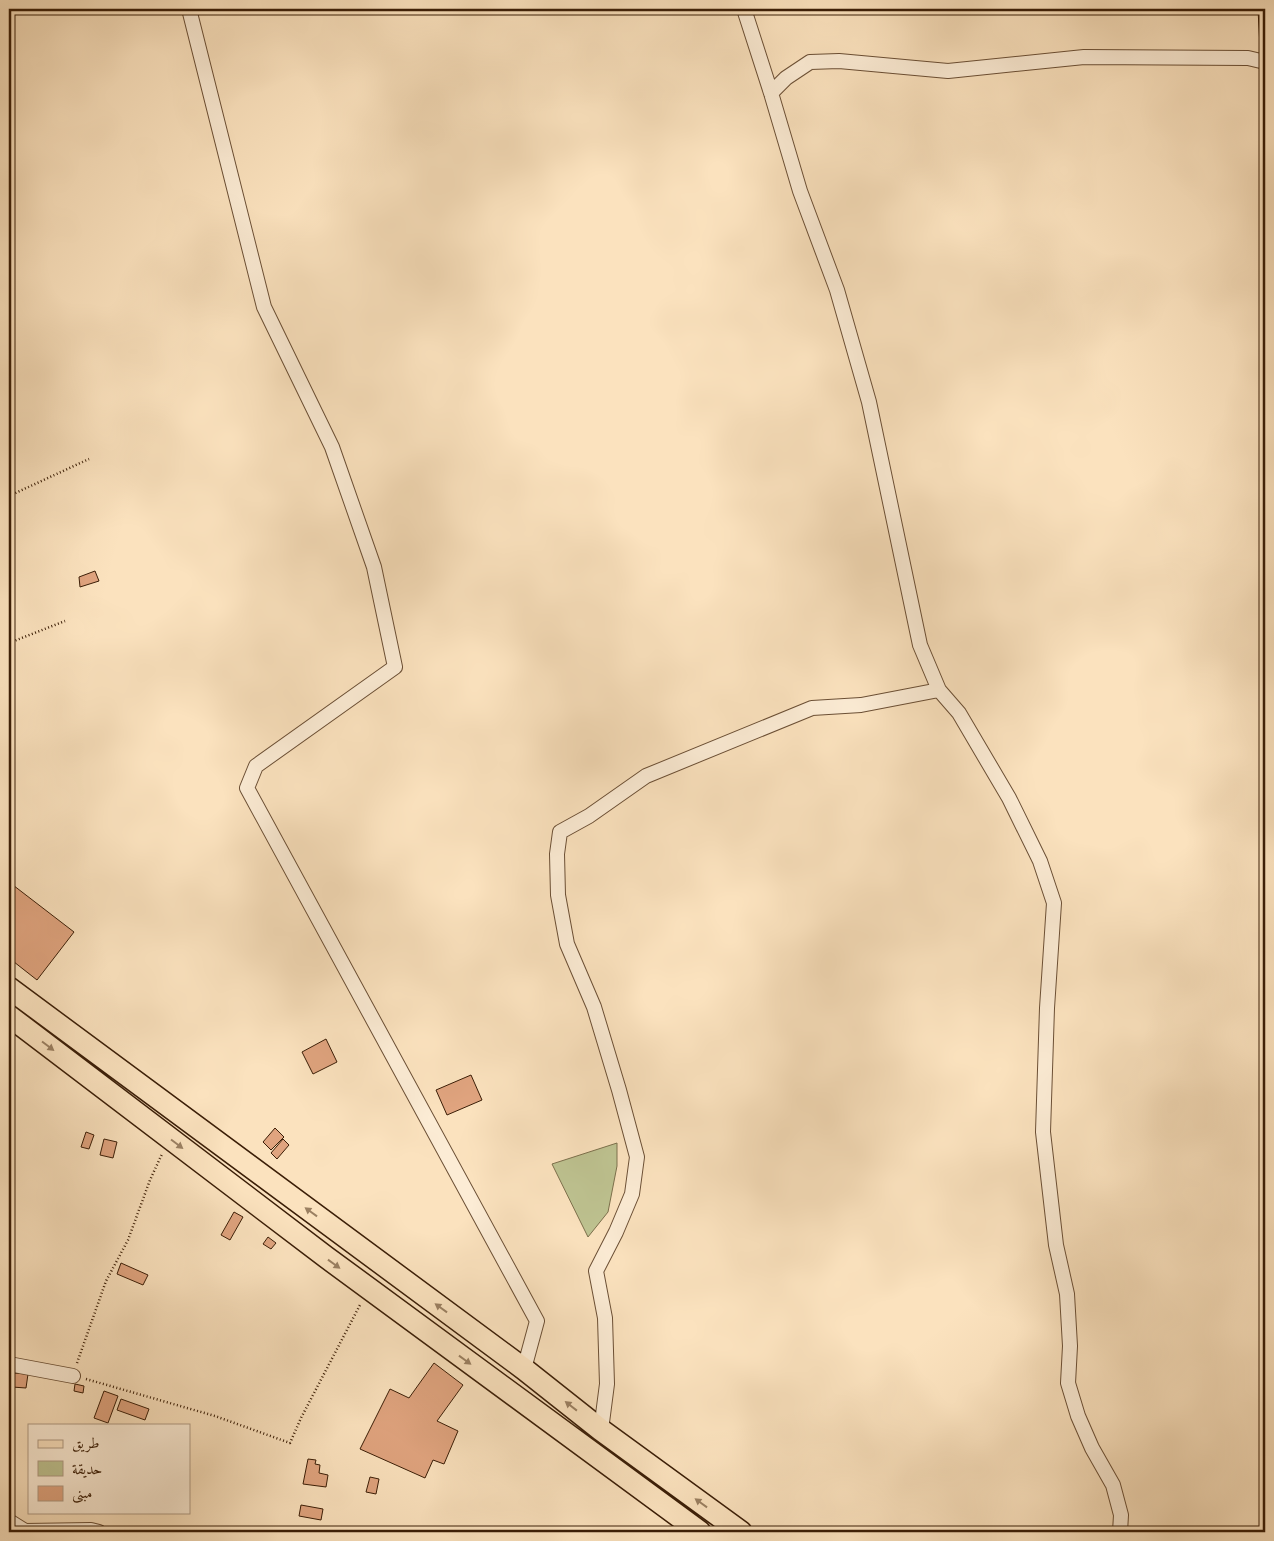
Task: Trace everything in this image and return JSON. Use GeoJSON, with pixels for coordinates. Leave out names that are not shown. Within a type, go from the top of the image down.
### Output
{"type":"FeatureCollection","features":[{"type":"Feature","properties":{"kind":"main road"},"geometry":{"type":"LineString","coordinates":[[9,988],[524,1369],[601,1430],[741,1532]]}},
{"type":"Feature","properties":{"kind":"main road"},"geometry":{"type":"LineString","coordinates":[[9,1016],[368,1289],[700,1532]]}},
{"type":"Feature","properties":{"kind":"street"},"geometry":{"type":"LineString","coordinates":[[189,9],[264,307],[332,447],[374,566],[394,667],[256,766],[247,788],[537,1321],[524,1369]]}},
{"type":"Feature","properties":{"kind":"street"},"geometry":{"type":"LineString","coordinates":[[744,9],[800,191],[837,290],[866,392],[920,646],[939,690],[959,713],[1009,798],[1040,860],[1054,903],[1047,1008],[1043,1132],[1056,1245],[1067,1294],[1070,1346],[1068,1383],[1078,1416],[1092,1448],[1113,1485],[1120,1515],[1120,1532]]}},
{"type":"Feature","properties":{"kind":"street"},"geometry":{"type":"LineString","coordinates":[[771,93],[786,78],[810,62],[839,61],[948,71],[1084,57],[1248,58],[1265,62]]}},
{"type":"Feature","properties":{"kind":"street"},"geometry":{"type":"LineString","coordinates":[[601,1430],[607,1384],[606,1346],[605,1318],[596,1271],[616,1232],[632,1194],[637,1157],[620,1090],[594,1007],[567,944],[558,895],[557,854],[560,832],[589,816],[646,776],[812,708],[861,705],[939,690]]}},
{"type":"Feature","properties":{"kind":"street"},"geometry":{"type":"LineString","coordinates":[[9,1364],[73,1376]]}},
{"type":"Feature","properties":{"kind":"street"},"geometry":{"type":"LineString","coordinates":[[9,1521],[25,1531],[91,1530],[99,1532]]}},
{"type":"Feature","properties":{"kind":"path"},"geometry":{"type":"LineString","coordinates":[[9,496],[89,460]]}},
{"type":"Feature","properties":{"kind":"path"},"geometry":{"type":"LineString","coordinates":[[9,643],[65,621]]}},
{"type":"Feature","properties":{"kind":"path"},"geometry":{"type":"LineString","coordinates":[[172,1141],[160,1156],[128,1240],[106,1281],[73,1376],[215,1416],[290,1443],[333,1354],[368,1289]]}},
{"type":"Feature","properties":{"kind":"green space"},"geometry":{"type":"Polygon","coordinates":[[[617,1143],[617,1166],[608,1212],[588,1237],[552,1164],[617,1143]]]}},
{"type":"Feature","properties":{"kind":"building"},"geometry":{"type":"Polygon","coordinates":[[[1258,9],[1265,9],[1265,48],[1260,47],[1258,9]]]}},
{"type":"Feature","properties":{"kind":"building"},"geometry":{"type":"Polygon","coordinates":[[[95,571],[99,581],[80,587],[79,577],[95,571]]]}},
{"type":"Feature","properties":{"kind":"building"},"geometry":{"type":"Polygon","coordinates":[[[9,882],[74,932],[37,980],[9,958],[9,882]]]}},
{"type":"Feature","properties":{"kind":"building"},"geometry":{"type":"Polygon","coordinates":[[[326,1039],[337,1062],[313,1074],[302,1052],[326,1039]]]}},
{"type":"Feature","properties":{"kind":"building"},"geometry":{"type":"Polygon","coordinates":[[[471,1075],[482,1100],[447,1115],[436,1090],[471,1075]]]}},
{"type":"Feature","properties":{"kind":"building"},"geometry":{"type":"Polygon","coordinates":[[[275,1128],[284,1137],[271,1150],[263,1142],[275,1128]]]}},
{"type":"Feature","properties":{"kind":"building"},"geometry":{"type":"Polygon","coordinates":[[[86,1132],[94,1135],[89,1149],[81,1147],[86,1132]]]}},
{"type":"Feature","properties":{"kind":"building"},"geometry":{"type":"Polygon","coordinates":[[[104,1139],[117,1142],[113,1158],[100,1155],[104,1139]]]}},
{"type":"Feature","properties":{"kind":"building"},"geometry":{"type":"Polygon","coordinates":[[[283,1139],[289,1145],[277,1159],[271,1153],[283,1139]]]}},
{"type":"Feature","properties":{"kind":"building"},"geometry":{"type":"Polygon","coordinates":[[[234,1212],[243,1217],[230,1240],[221,1235],[234,1212]]]}},
{"type":"Feature","properties":{"kind":"building"},"geometry":{"type":"Polygon","coordinates":[[[268,1237],[276,1243],[271,1249],[263,1244],[268,1237]]]}},
{"type":"Feature","properties":{"kind":"building"},"geometry":{"type":"Polygon","coordinates":[[[121,1263],[148,1275],[143,1285],[117,1274],[121,1263]]]}},
{"type":"Feature","properties":{"kind":"building"},"geometry":{"type":"Polygon","coordinates":[[[434,1363],[463,1385],[437,1421],[458,1431],[444,1464],[433,1460],[425,1478],[360,1449],[390,1389],[409,1398],[434,1363]]]}},
{"type":"Feature","properties":{"kind":"building"},"geometry":{"type":"Polygon","coordinates":[[[13,1373],[28,1374],[26,1388],[12,1387],[13,1373]]]}},
{"type":"Feature","properties":{"kind":"building"},"geometry":{"type":"Polygon","coordinates":[[[75,1384],[84,1386],[83,1393],[74,1391],[75,1384]]]}},
{"type":"Feature","properties":{"kind":"building"},"geometry":{"type":"Polygon","coordinates":[[[104,1391],[118,1396],[108,1423],[94,1418],[104,1391]]]}},
{"type":"Feature","properties":{"kind":"building"},"geometry":{"type":"Polygon","coordinates":[[[121,1399],[149,1409],[145,1420],[117,1410],[121,1399]]]}},
{"type":"Feature","properties":{"kind":"building"},"geometry":{"type":"Polygon","coordinates":[[[308,1459],[316,1460],[315,1464],[320,1465],[319,1473],[328,1475],[326,1487],[303,1484],[308,1459]]]}},
{"type":"Feature","properties":{"kind":"building"},"geometry":{"type":"Polygon","coordinates":[[[370,1477],[379,1479],[376,1494],[366,1492],[370,1477]]]}},
{"type":"Feature","properties":{"kind":"building"},"geometry":{"type":"Polygon","coordinates":[[[301,1505],[323,1509],[321,1520],[299,1516],[301,1505]]]}}]}
